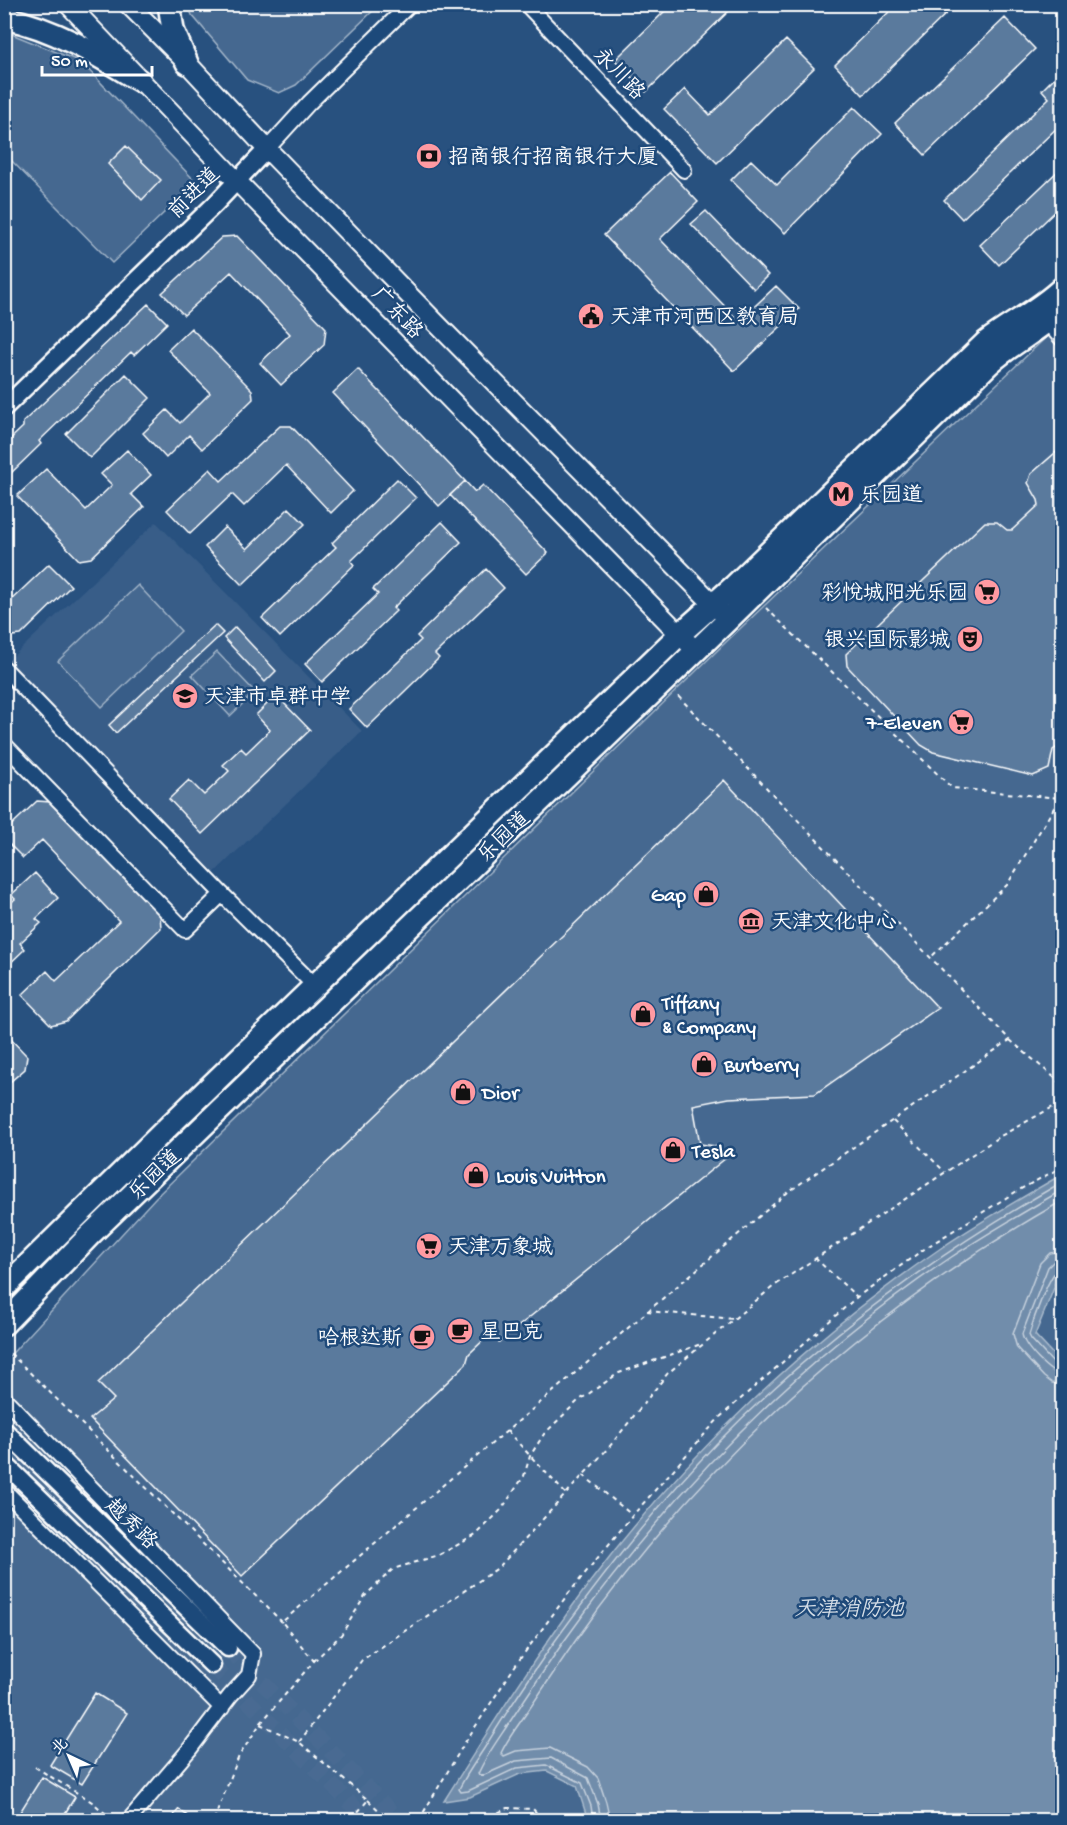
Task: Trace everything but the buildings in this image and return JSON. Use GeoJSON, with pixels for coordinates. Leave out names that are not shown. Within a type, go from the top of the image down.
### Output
{"type":"FeatureCollection","features":[{"type":"Feature","properties":{"kind":"main road","name":"广东路"},"geometry":{"type":"LineString","coordinates":[[68,4],[233,177],[696,651]]}},
{"type":"Feature","properties":{"kind":"main road","name":"广东路"},"geometry":{"type":"LineString","coordinates":[[128,4],[187,63],[264,146],[729,619]]}},
{"type":"Feature","properties":{"kind":"main road"},"geometry":{"type":"LineString","coordinates":[[170,4],[173,30],[187,63]]}},
{"type":"Feature","properties":{"kind":"main road"},"geometry":{"type":"LineString","coordinates":[[4,18],[79,45],[140,81]]}},
{"type":"Feature","properties":{"kind":"main road","name":"乐园道"},"geometry":{"type":"LineString","coordinates":[[4,1288],[680,634],[734,586],[986,342],[1047,303],[1062,288]]}},
{"type":"Feature","properties":{"kind":"main road","name":"乐园道"},"geometry":{"type":"LineString","coordinates":[[4,1324],[90,1234],[753,596],[989,364],[1005,350],[1055,316]]}},
{"type":"Feature","properties":{"kind":"main road"},"geometry":{"type":"LineString","coordinates":[[315,986],[331,1002]]}},
{"type":"Feature","properties":{"kind":"street","name":"前进道"},"geometry":{"type":"LineString","coordinates":[[4,408],[264,146],[410,4]]}},
{"type":"Feature","properties":{"kind":"street","name":"永川路"},"geometry":{"type":"LineString","coordinates":[[526,4],[684,170]]}},
{"type":"Feature","properties":{"kind":"street","name":"前进道"},"geometry":{"type":"LineString","coordinates":[[4,392],[233,177]]}},
{"type":"Feature","properties":{"kind":"street"},"geometry":{"type":"LineString","coordinates":[[1055,316],[1062,339]]}},
{"type":"Feature","properties":{"kind":"street"},"geometry":{"type":"LineString","coordinates":[[4,668],[222,894],[315,986]]}},
{"type":"Feature","properties":{"kind":"street"},"geometry":{"type":"LineString","coordinates":[[4,744],[185,930],[222,894]]}},
{"type":"Feature","properties":{"kind":"street"},"geometry":{"type":"LineString","coordinates":[[4,1398],[253,1654],[249,1675],[119,1821]]}},
{"type":"Feature","properties":{"kind":"street","name":"越秀路"},"geometry":{"type":"LineString","coordinates":[[4,1430],[228,1648]]}},
{"type":"Feature","properties":{"kind":"street"},"geometry":{"type":"LineString","coordinates":[[4,1463],[213,1665]]}},
{"type":"Feature","properties":{"kind":"street"},"geometry":{"type":"LineString","coordinates":[[4,1490],[221,1707]]}},
{"type":"Feature","properties":{"kind":"street"},"geometry":{"type":"LineString","coordinates":[[129,1821],[221,1707]]}},
{"type":"Feature","properties":{"kind":"path"},"geometry":{"type":"LineString","coordinates":[[753,596],[952,788],[1061,798],[1007,885],[930,958]]}},
{"type":"Feature","properties":{"kind":"path"},"geometry":{"type":"LineString","coordinates":[[664,681],[1010,1040],[1062,1084]]}},
{"type":"Feature","properties":{"kind":"path"},"geometry":{"type":"LineString","coordinates":[[282,1622],[788,1192],[1010,1040]]}},
{"type":"Feature","properties":{"kind":"path"},"geometry":{"type":"LineString","coordinates":[[299,1742],[362,1660],[498,1568],[610,1446],[668,1373],[774,1286],[997,1138],[1062,1102]]}},
{"type":"Feature","properties":{"kind":"path"},"geometry":{"type":"LineString","coordinates":[[892,1120],[945,1172]]}},
{"type":"Feature","properties":{"kind":"path"},"geometry":{"type":"LineString","coordinates":[[419,1821],[464,1743],[568,1594],[633,1515],[720,1417],[857,1297],[927,1247],[1017,1191],[1062,1167]]}},
{"type":"Feature","properties":{"kind":"path"},"geometry":{"type":"LineString","coordinates":[[815,1258],[857,1297]]}},
{"type":"Feature","properties":{"kind":"path"},"geometry":{"type":"LineString","coordinates":[[647,1311],[734,1319]]}},
{"type":"Feature","properties":{"kind":"path"},"geometry":{"type":"LineString","coordinates":[[214,1821],[239,1756],[260,1724],[314,1661],[341,1635],[364,1596],[393,1569],[439,1555],[476,1535],[501,1510],[524,1476],[530,1456],[544,1434],[578,1401],[619,1373],[705,1343]]}},
{"type":"Feature","properties":{"kind":"path"},"geometry":{"type":"LineString","coordinates":[[4,1347],[282,1622],[314,1661]]}},
{"type":"Feature","properties":{"kind":"path"},"geometry":{"type":"LineString","coordinates":[[507,1431],[566,1494]]}},
{"type":"Feature","properties":{"kind":"path"},"geometry":{"type":"LineString","coordinates":[[583,1475],[633,1515]]}},
{"type":"Feature","properties":{"kind":"path"},"geometry":{"type":"LineString","coordinates":[[260,1724],[299,1742],[368,1800],[389,1821]]}},
{"type":"Feature","properties":{"kind":"path"},"geometry":{"type":"LineString","coordinates":[[35,1767],[92,1802],[113,1821]]}},
{"type":"Feature","properties":{"kind":"path"},"geometry":{"type":"LineString","coordinates":[[351,1821],[368,1800]]}},
{"type":"Feature","properties":{"kind":"path"},"geometry":{"type":"LineString","coordinates":[[482,1821],[508,1808],[533,1809],[543,1821]]}},
{"type":"Feature","properties":{"kind":"shaded area"},"geometry":{"type":"Polygon","coordinates":[[[188,4],[379,5],[296,85],[279,93],[247,80],[192,15],[188,4]]]}},
{"type":"Feature","properties":{"kind":"shaded area"},"geometry":{"type":"Polygon","coordinates":[[[4,31],[81,62],[196,182],[112,263],[5,154],[4,31]]]}},
{"type":"Feature","properties":{"kind":"shaded area","name":"天津文化中心"},"geometry":{"type":"Polygon","coordinates":[[[1062,322],[1062,1820],[5,1820],[5,1361],[155,1198],[725,643],[1062,322]]]}},
{"type":"Feature","properties":{"kind":"shaded area","name":"天津市卓群中学"},"geometry":{"type":"Polygon","coordinates":[[[156,522],[362,731],[213,874],[8,661],[156,522]]]}},
{"type":"Feature","properties":{"kind":"shaded area"},"geometry":{"type":"Polygon","coordinates":[[[138,585],[181,631],[102,707],[58,661],[138,585]]]}},
{"type":"Feature","properties":{"kind":"shaded area"},"geometry":{"type":"Polygon","coordinates":[[[217,652],[255,692],[230,716],[192,675],[217,652]]]}},
{"type":"Feature","properties":{"kind":"water","name":"天津消防池"},"geometry":{"type":"Polygon","coordinates":[[[1061,1175],[1062,1268],[1035,1335],[1062,1364],[1062,1820],[588,1820],[577,1786],[547,1771],[520,1774],[470,1797],[444,1801],[533,1662],[590,1582],[627,1534],[709,1444],[797,1360],[892,1283],[956,1238],[1061,1175]]]}},
{"type":"Feature","properties":{"kind":"tunnel"},"geometry":{"type":"LineString","coordinates":[[228,1648],[399,1820]]}},
{"type":"Feature","properties":{"kind":"tunnel"},"geometry":{"type":"LineString","coordinates":[[212,1665],[367,1820]]}},
{"type":"Feature","properties":{"kind":"place","name":"招商银行招商银行大厦"},"geometry":{"type":"Point","coordinates":[429,156]}},
{"type":"Feature","properties":{"kind":"place","name":"天津市河西区教育局"},"geometry":{"type":"Point","coordinates":[591,316]}},
{"type":"Feature","properties":{"kind":"place","name":"乐园道"},"geometry":{"type":"Point","coordinates":[841,494]}},
{"type":"Feature","properties":{"kind":"place","name":"彩悦城阳光乐园"},"geometry":{"type":"Point","coordinates":[987,592]}},
{"type":"Feature","properties":{"kind":"place","name":"银兴国际影城"},"geometry":{"type":"Point","coordinates":[970,639]}},
{"type":"Feature","properties":{"kind":"place","name":"天津市卓群中学"},"geometry":{"type":"Point","coordinates":[185,696]}},
{"type":"Feature","properties":{"kind":"place","name":"7-Eleven"},"geometry":{"type":"Point","coordinates":[961,722]}},
{"type":"Feature","properties":{"kind":"place","name":"Gap"},"geometry":{"type":"Point","coordinates":[706,894]}},
{"type":"Feature","properties":{"kind":"place","name":"天津文化中心"},"geometry":{"type":"Point","coordinates":[751,921]}},
{"type":"Feature","properties":{"kind":"place","name":"Tiffany & Company"},"geometry":{"type":"Point","coordinates":[643,1014]}},
{"type":"Feature","properties":{"kind":"place","name":"Burberry"},"geometry":{"type":"Point","coordinates":[704,1064]}},
{"type":"Feature","properties":{"kind":"place","name":"Dior"},"geometry":{"type":"Point","coordinates":[463,1092]}},
{"type":"Feature","properties":{"kind":"place","name":"Tesla"},"geometry":{"type":"Point","coordinates":[673,1150]}},
{"type":"Feature","properties":{"kind":"place","name":"Louis Vuitton"},"geometry":{"type":"Point","coordinates":[476,1175]}},
{"type":"Feature","properties":{"kind":"place","name":"天津万象城"},"geometry":{"type":"Point","coordinates":[429,1246]}},
{"type":"Feature","properties":{"kind":"place","name":"星巴克"},"geometry":{"type":"Point","coordinates":[460,1331]}},
{"type":"Feature","properties":{"kind":"place","name":"哈根达斯"},"geometry":{"type":"Point","coordinates":[422,1337]}}]}
